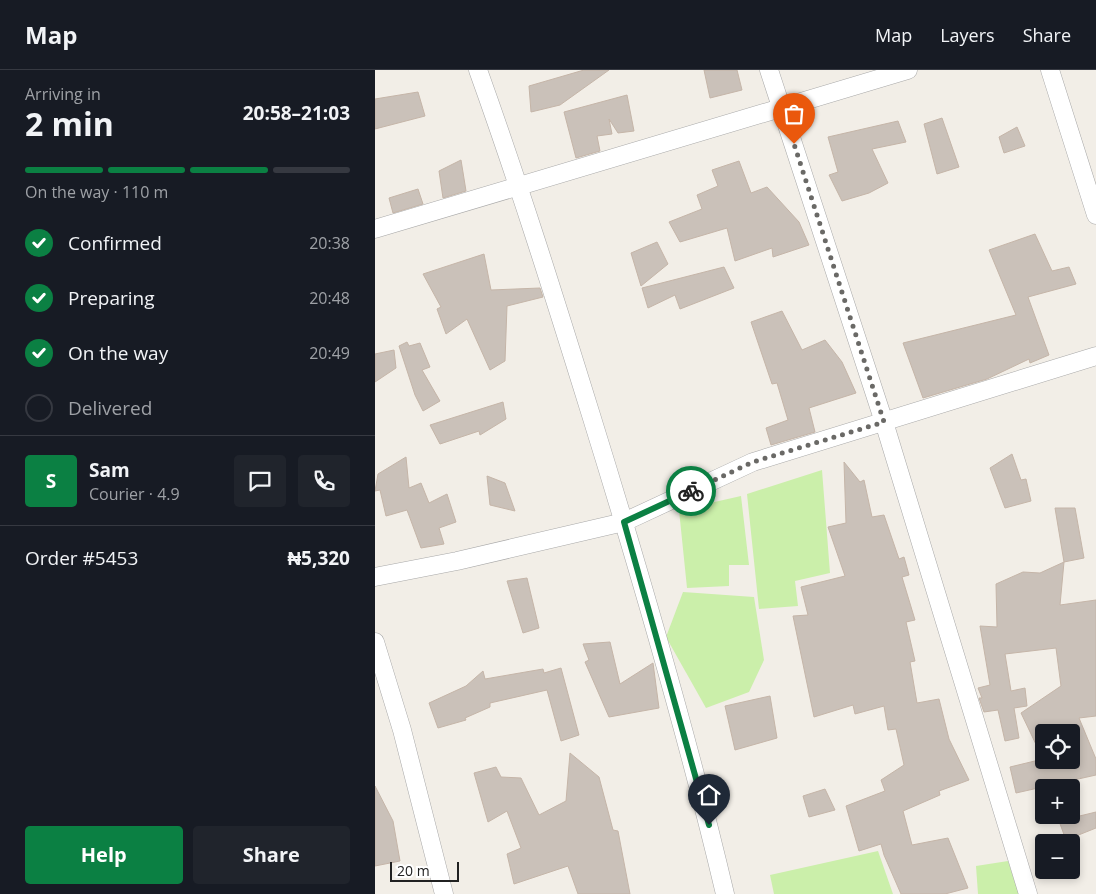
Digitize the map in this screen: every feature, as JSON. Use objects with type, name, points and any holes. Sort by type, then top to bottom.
[{"type":"street","points":[[479,70],[519,185],[624,522],[701,791],[725,894]]},
{"type":"street","points":[[769,70],[884,422],[1028,894]]},
{"type":"street","points":[[375,229],[908,70]]},
{"type":"street","points":[[1049,70],[1096,215]]},
{"type":"street","points":[[375,577],[457,561],[624,522],[753,462],[1096,356]]},
{"type":"street","points":[[375,642],[402,730],[444,894]]},
{"type":"green space","points":[[822,470],[830,573],[795,581],[798,606],[759,609],[747,494]]},
{"type":"green space","points":[[741,496],[749,565],[729,565],[729,586],[687,588],[679,510]]},
{"type":"green space","points":[[683,592],[754,597],[764,660],[749,692],[706,708],[666,637]]},
{"type":"green space","points":[[878,851],[893,894],[774,894],[770,875]]},
{"type":"green space","points":[[1008,861],[1019,894],[978,894],[976,866]]},
{"type":"building","points":[[584,70],[609,70],[560,105],[531,112],[529,86]]},
{"type":"building","points":[[704,70],[737,70],[742,90],[710,98]]},
{"type":"building","points":[[418,92],[425,116],[375,129],[375,99]]},
{"type":"building","points":[[627,95],[634,131],[618,133],[609,119],[612,134],[597,136],[600,151],[576,158],[564,112]]},
{"type":"building","points":[[942,118],[959,167],[937,174],[924,124]]},
{"type":"building","points":[[898,121],[906,142],[872,149],[888,183],[869,193],[842,201],[829,175],[838,172],[828,137]]},
{"type":"building","points":[[1017,127],[1025,146],[1004,153],[999,137]]},
{"type":"building","points":[[461,160],[466,191],[443,198],[439,171]]},
{"type":"building","points":[[739,161],[751,193],[767,187],[799,222],[809,245],[773,257],[772,248],[735,261],[727,228],[680,242],[669,222],[702,209],[697,195],[718,186],[712,170]]},
{"type":"building","points":[[418,189],[423,204],[393,213],[389,198]]},
{"type":"building","points":[[1035,234],[1052,271],[1069,267],[1076,284],[1028,297],[1049,355],[1030,363],[1029,359],[987,379],[923,398],[903,343],[1016,315],[989,250]]},
{"type":"building","points":[[657,242],[668,264],[641,286],[631,253]]},
{"type":"building","points":[[484,254],[491,290],[540,288],[543,297],[507,306],[505,361],[490,370],[467,319],[446,334],[437,309],[441,307],[423,274]]},
{"type":"building","points":[[724,267],[734,288],[680,309],[675,295],[648,308],[642,288]]},
{"type":"building","points":[[782,311],[802,350],[825,340],[842,362],[856,393],[809,408],[815,432],[771,445],[766,428],[788,420],[777,383],[772,384],[751,322]]},
{"type":"building","points":[[407,342],[409,346],[420,343],[430,367],[422,370],[440,401],[423,411],[415,395],[399,346]]},
{"type":"building","points":[[394,350],[396,368],[375,382],[375,354]]},
{"type":"building","points":[[503,402],[506,419],[480,435],[479,431],[440,444],[430,425]]},
{"type":"building","points":[[1012,454],[1021,480],[1026,479],[1031,501],[1005,508],[990,468]]},
{"type":"building","points":[[406,457],[409,488],[421,483],[429,503],[447,494],[456,522],[439,528],[444,544],[421,548],[407,510],[386,516],[380,490],[375,491],[378,474]]},
{"type":"building","points":[[844,462],[860,482],[864,480],[872,517],[884,515],[899,559],[904,557],[909,575],[902,577],[915,620],[906,622],[915,661],[910,662],[917,703],[939,699],[949,739],[969,780],[939,791],[940,795],[903,811],[912,845],[948,838],[968,888],[945,894],[901,894],[881,844],[859,851],[846,806],[885,791],[881,780],[904,765],[896,729],[888,730],[884,706],[855,714],[853,705],[814,717],[793,616],[808,615],[801,587],[845,576],[828,527],[846,523]]},
{"type":"building","points":[[487,476],[505,483],[515,511],[490,505]]},
{"type":"building","points":[[1055,508],[1075,508],[1084,558],[1064,562]]},
{"type":"building","points":[[1064,562],[1060,605],[1096,600],[1096,716],[1079,718],[1096,759],[1096,775],[1078,779],[1035,779],[1035,789],[1016,793],[1010,767],[1035,761],[1035,769],[1080,769],[1080,724],[1035,724],[1035,742],[1021,713],[1061,686],[1056,648],[1005,654],[1011,691],[1025,688],[1027,706],[1014,708],[1019,738],[1005,741],[998,710],[984,712],[979,698],[982,698],[978,688],[990,685],[980,626],[997,627],[996,584],[1023,572],[1040,573]]},
{"type":"building","points":[[527,578],[539,628],[523,633],[507,581]]},
{"type":"building","points":[[610,642],[620,684],[653,663],[659,708],[609,717],[585,662],[589,660],[583,644]]},
{"type":"building","points":[[561,668],[579,735],[561,741],[547,690],[490,703],[490,707],[465,718],[466,720],[438,728],[429,703],[466,686],[483,671],[485,679],[543,669],[544,673]]},
{"type":"building","points":[[770,696],[777,738],[735,750],[725,706]]},
{"type":"building","points":[[570,753],[599,777],[613,830],[618,831],[630,894],[578,894],[568,866],[514,884],[507,854],[521,848],[507,811],[488,822],[474,773],[496,767],[501,777],[521,778],[539,815],[566,801]]},
{"type":"building","points":[[375,786],[393,821],[400,861],[375,866]]},
{"type":"building","points":[[825,789],[835,810],[809,817],[803,796]]},
{"type":"building","points":[[1096,812],[1096,828],[1080,834],[1064,834],[1060,824],[1080,824],[1080,816]]},
{"type":"way so far","points":[[691,491],[753,462],[884,422],[794,144]]},
{"type":"route","points":[[691,491],[624,522],[709,825]]}]
